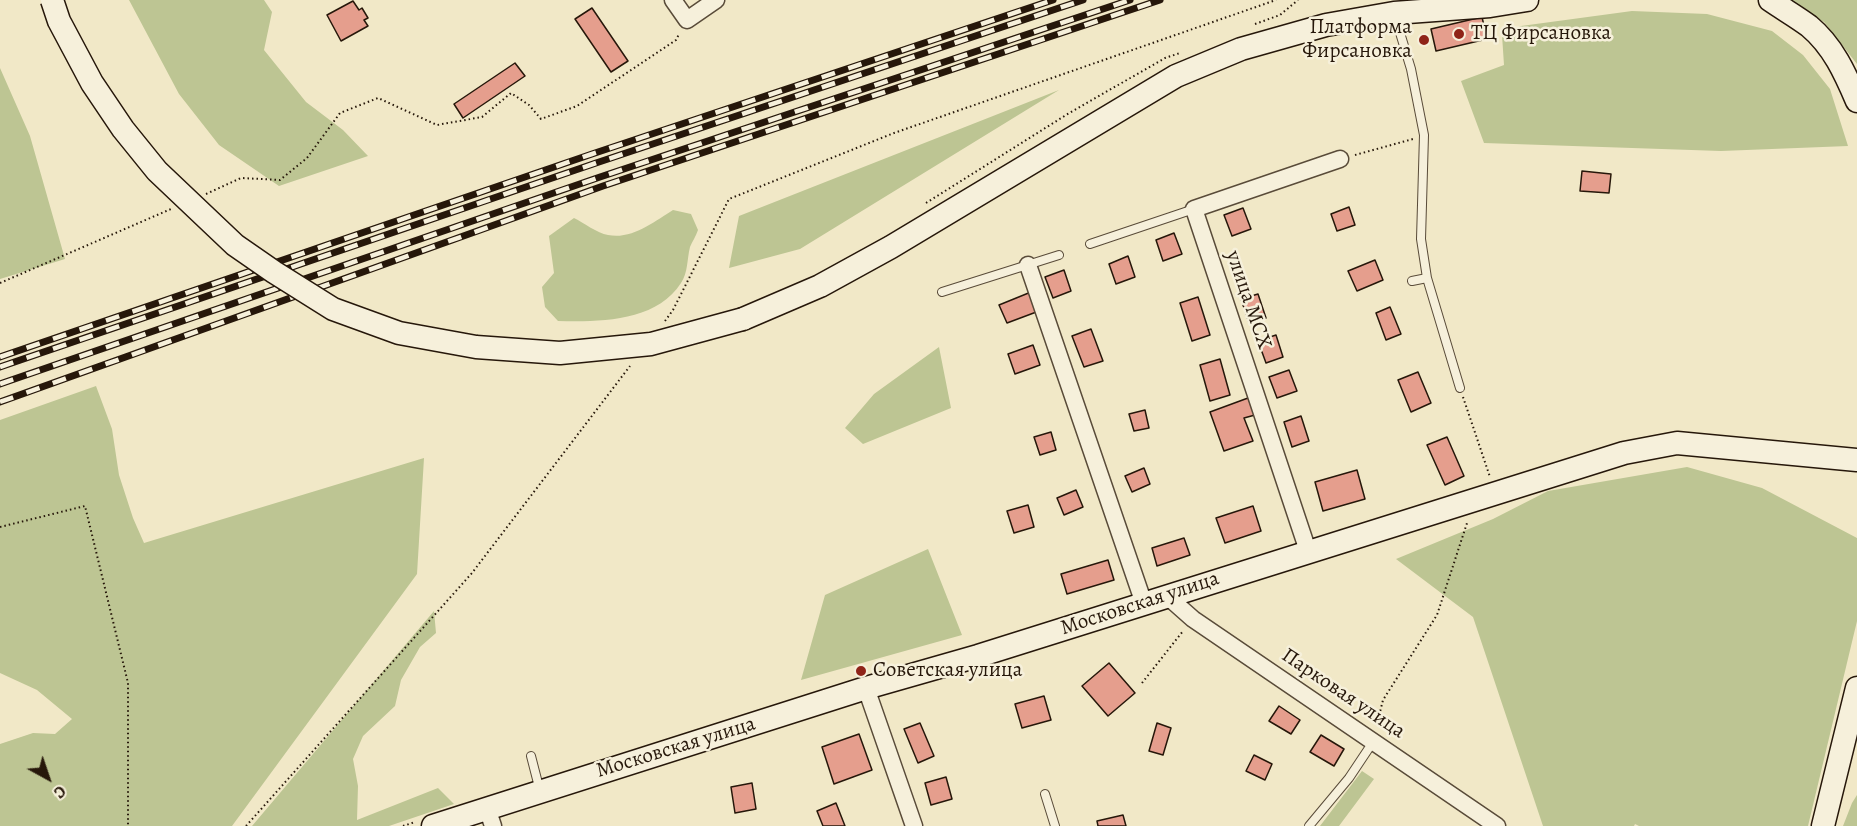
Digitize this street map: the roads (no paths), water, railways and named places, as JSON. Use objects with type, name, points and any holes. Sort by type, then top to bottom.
[{"type":"street","points":[[52,0],[59,21],[92,83],[123,129],[157,171],[235,245],[333,309],[399,333],[476,347],[560,353],[651,344],[743,319],[820,286],[891,247],[1176,76],[1241,49],[1326,25],[1394,13],[1490,6],[1527,0]]},
{"type":"street","points":[[673,0],[687,20],[716,0]]},
{"type":"street","points":[[1770,0],[1796,9],[1828,46],[1843,68],[1857,101]]},
{"type":"street","points":[[1194,209],[1340,159]]},
{"type":"street","name":"улица МСХ","points":[[1194,209],[1308,551]]},
{"type":"street","points":[[1029,265],[1141,596],[1139,604]]},
{"type":"street","name":"Московская улица","points":[[433,826],[490,817],[540,791],[1624,453],[1677,444],[1857,460]]},
{"type":"street","name":"Парковая улица","points":[[1167,596],[1193,619],[1497,826]]},
{"type":"street","points":[[866,688],[914,826]]},
{"type":"street","points":[[1822,826],[1857,688]]},
{"type":"lane","points":[[1394,13],[1410,69],[1424,135],[1421,239],[1427,278],[1460,388]]},
{"type":"lane","points":[[1090,244],[1194,209]]},
{"type":"lane","points":[[942,292],[1059,255]]},
{"type":"lane","points":[[1412,281],[1427,278]]},
{"type":"lane","points":[[1309,826],[1349,778],[1373,741]]},
{"type":"lane","points":[[531,756],[540,791]]},
{"type":"lane","points":[[1045,794],[1054,826]]},
{"type":"railway","points":[[0,357],[592,154],[1053,0]]},
{"type":"railway","points":[[0,367],[596,163],[1083,0]]},
{"type":"railway","points":[[0,384],[600,177],[1130,0]]},
{"type":"railway","points":[[0,402],[603,186],[1160,0]]},
{"type":"place","name":"ТЦ Фирсановка","points":[[1459,34]]},
{"type":"place","name":"Платформа Фирсановка","points":[[1424,40]]},
{"type":"place","name":"Советская улица","points":[[861,671]]}]
